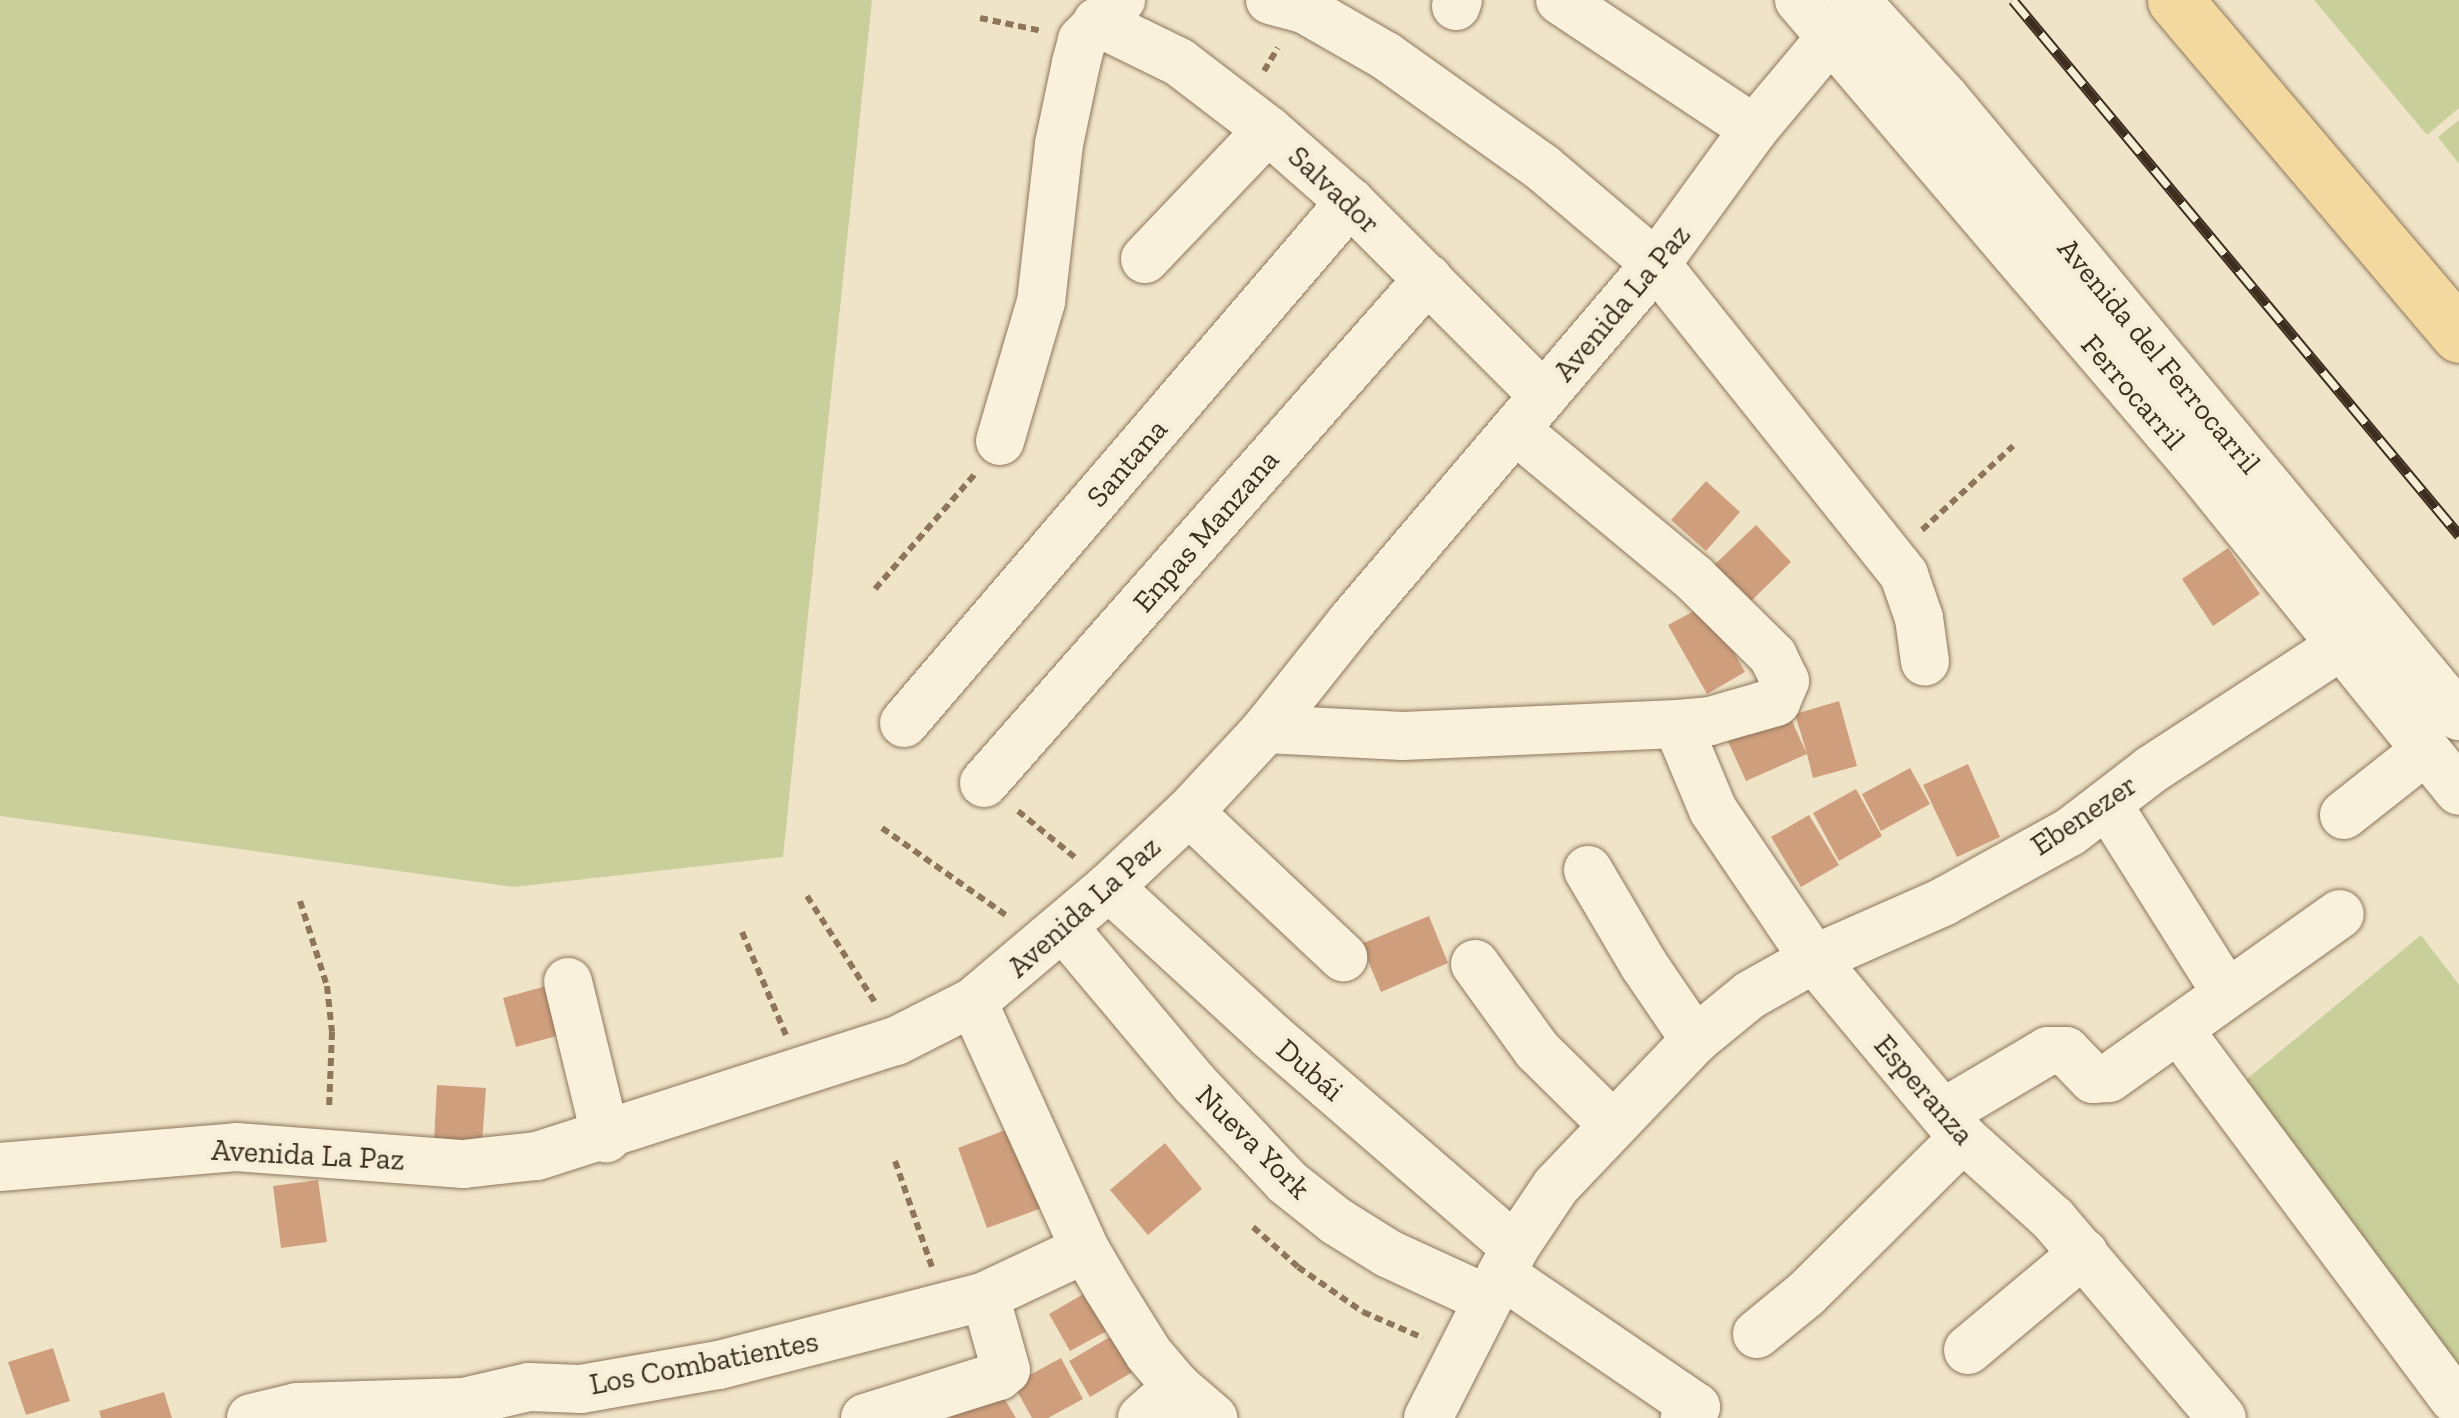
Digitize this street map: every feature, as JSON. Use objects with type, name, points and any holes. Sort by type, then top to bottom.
[{"type":"main road","points":[[2175,0],[2459,335]]},
{"type":"street","points":[[1560,0],[1613,14],[1754,129]]},
{"type":"street","name":"Ferrocarril","points":[[1800,0],[1843,18],[2340,647],[2459,791]]},
{"type":"street","points":[[1287,5],[1386,56],[1514,148],[1656,264],[1904,575],[1919,618],[1924,662]]},
{"type":"street","name":"Avenida La Paz","points":[[2,1167],[154,1150],[236,1146],[424,1162],[500,1162],[606,1138],[704,1101],[803,1072],[896,1040],[972,1002],[1109,887],[1189,812],[1266,729],[1351,622],[1656,264],[1754,129],[1843,18]]},
{"type":"street","name":"Avenida del Ferrocarril","points":[[1843,18],[1957,114],[2459,716]]},
{"type":"street","points":[[1000,441],[1041,302],[1059,144],[1100,21]]},
{"type":"street","name":"Salvador","points":[[1100,21],[1179,62],[1350,202],[1428,279],[1531,413]]},
{"type":"street","points":[[1145,258],[1254,120]]},
{"type":"street","name":"Santana","points":[[904,723],[1350,202]]},
{"type":"street","name":"Enpas Manzana","points":[[984,783],[1428,279]]},
{"type":"street","points":[[1266,729],[1404,736],[1677,724],[1710,721],[1776,702],[1785,681],[1781,670],[1531,413]]},
{"type":"street","name":"Ebenezer","points":[[1428,1418],[1501,1273],[1556,1186],[1695,1040],[1750,995],[1814,960],[1943,902],[2070,832],[2152,769],[2340,647]]},
{"type":"street","name":"Esperanza","points":[[1677,724],[1713,810],[1814,960],[1953,1125],[2084,1253],[2222,1418]]},
{"type":"street","points":[[2344,815],[2425,751]]},
{"type":"street","points":[[2108,805],[2227,994]]},
{"type":"street","points":[[1189,812],[1343,957]]},
{"type":"street","points":[[1588,870],[1695,1040]]},
{"type":"street","name":"Dubái","points":[[1109,887],[1271,1036],[1501,1273]]},
{"type":"street","points":[[1757,1334],[1806,1294],[1953,1125],[2048,1051],[2066,1051],[2089,1076],[2099,1080],[2179,1030],[2340,914]]},
{"type":"street","name":"Nueva York","points":[[1051,939],[1288,1182],[1336,1221],[1389,1254],[1501,1273]]},
{"type":"street","points":[[1475,964],[1537,1050],[1612,1124]]},
{"type":"street","points":[[568,982],[606,1138]]},
{"type":"street","points":[[972,1002],[1084,1249],[1129,1324],[1177,1387],[1214,1418]]},
{"type":"street","points":[[2179,1030],[2454,1399]]},
{"type":"street","name":"Los Combatientes","points":[[252,1418],[297,1407],[464,1402],[529,1387],[581,1389],[790,1349],[966,1301],[1084,1249]]},
{"type":"street","points":[[1968,1350],[2084,1253]]},
{"type":"street","points":[[1501,1273],[1691,1413]]},
{"type":"street","points":[[865,1418],[999,1376],[1006,1370],[966,1301]]},
{"type":"street","points":[[1142,1418],[1177,1387]]},
{"type":"path","points":[[1254,120],[1287,5]]},
{"type":"path","points":[[980,18],[1100,21]]},
{"type":"path","points":[[875,590],[962,491],[1000,441]]},
{"type":"path","points":[[1891,557],[2013,446]]},
{"type":"path","points":[[882,828],[1051,939]]},
{"type":"path","points":[[807,896],[896,1040]]},
{"type":"path","points":[[300,901],[322,964],[330,1010],[327,1152]]},
{"type":"path","points":[[742,932],[803,1072]]},
{"type":"path","points":[[895,1161],[966,1301]]},
{"type":"path","points":[[1253,1227],[1298,1268],[1363,1312],[1460,1356]]},
{"type":"green space","points":[[0,0],[872,0],[783,857],[514,887],[0,816]]},
{"type":"green space","points":[[2314,0],[2459,0],[2459,108],[2427,135]]},
{"type":"green space","points":[[2459,120],[2459,164],[2438,137]]},
{"type":"green space","points":[[2421,935],[2459,985],[2459,1391],[2236,1088]]},
{"type":"building","points":[[1706,481],[1740,512],[1706,551],[1671,520]]},
{"type":"building","points":[[1756,525],[1791,562],[1748,604],[1712,567]]},
{"type":"building","points":[[2228,548],[2260,594],[2213,626],[2182,579]]},
{"type":"building","points":[[1707,604],[1745,672],[1707,694],[1668,625]]},
{"type":"building","points":[[1839,701],[1857,766],[1813,778],[1795,714]]},
{"type":"building","points":[[1787,710],[1807,754],[1746,781],[1726,737]]},
{"type":"building","points":[[1968,764],[2000,837],[1957,857],[1923,785]]},
{"type":"building","points":[[1910,768],[1930,804],[1881,831],[1862,794]]},
{"type":"building","points":[[1856,789],[1882,836],[1839,861],[1813,813]]},
{"type":"building","points":[[1809,815],[1839,865],[1801,887],[1771,837]]},
{"type":"building","points":[[1429,916],[1448,963],[1381,992],[1361,944]]},
{"type":"building","points":[[561,982],[575,1031],[516,1047],[503,998]]},
{"type":"building","points":[[437,1085],[486,1088],[482,1143],[434,1141]]},
{"type":"building","points":[[1021,1124],[1050,1205],[987,1228],[958,1148]]},
{"type":"building","points":[[1165,1143],[1202,1189],[1148,1235],[1110,1190]]},
{"type":"building","points":[[318,1180],[327,1242],[281,1248],[273,1186]]},
{"type":"building","points":[[1092,1289],[1114,1327],[1070,1351],[1049,1314]]},
{"type":"building","points":[[1120,1331],[1141,1367],[1090,1397],[1069,1361]]},
{"type":"building","points":[[53,1348],[70,1401],[26,1415],[8,1362]]},
{"type":"building","points":[[1061,1358],[1083,1399],[1048,1418],[1032,1418],[1013,1384]]},
{"type":"building","points":[[998,1388],[1016,1418],[949,1418]]},
{"type":"building","points":[[164,1392],[172,1418],[101,1418],[99,1411]]},
{"type":"railway","points":[[2013,0],[2459,535]]}]
